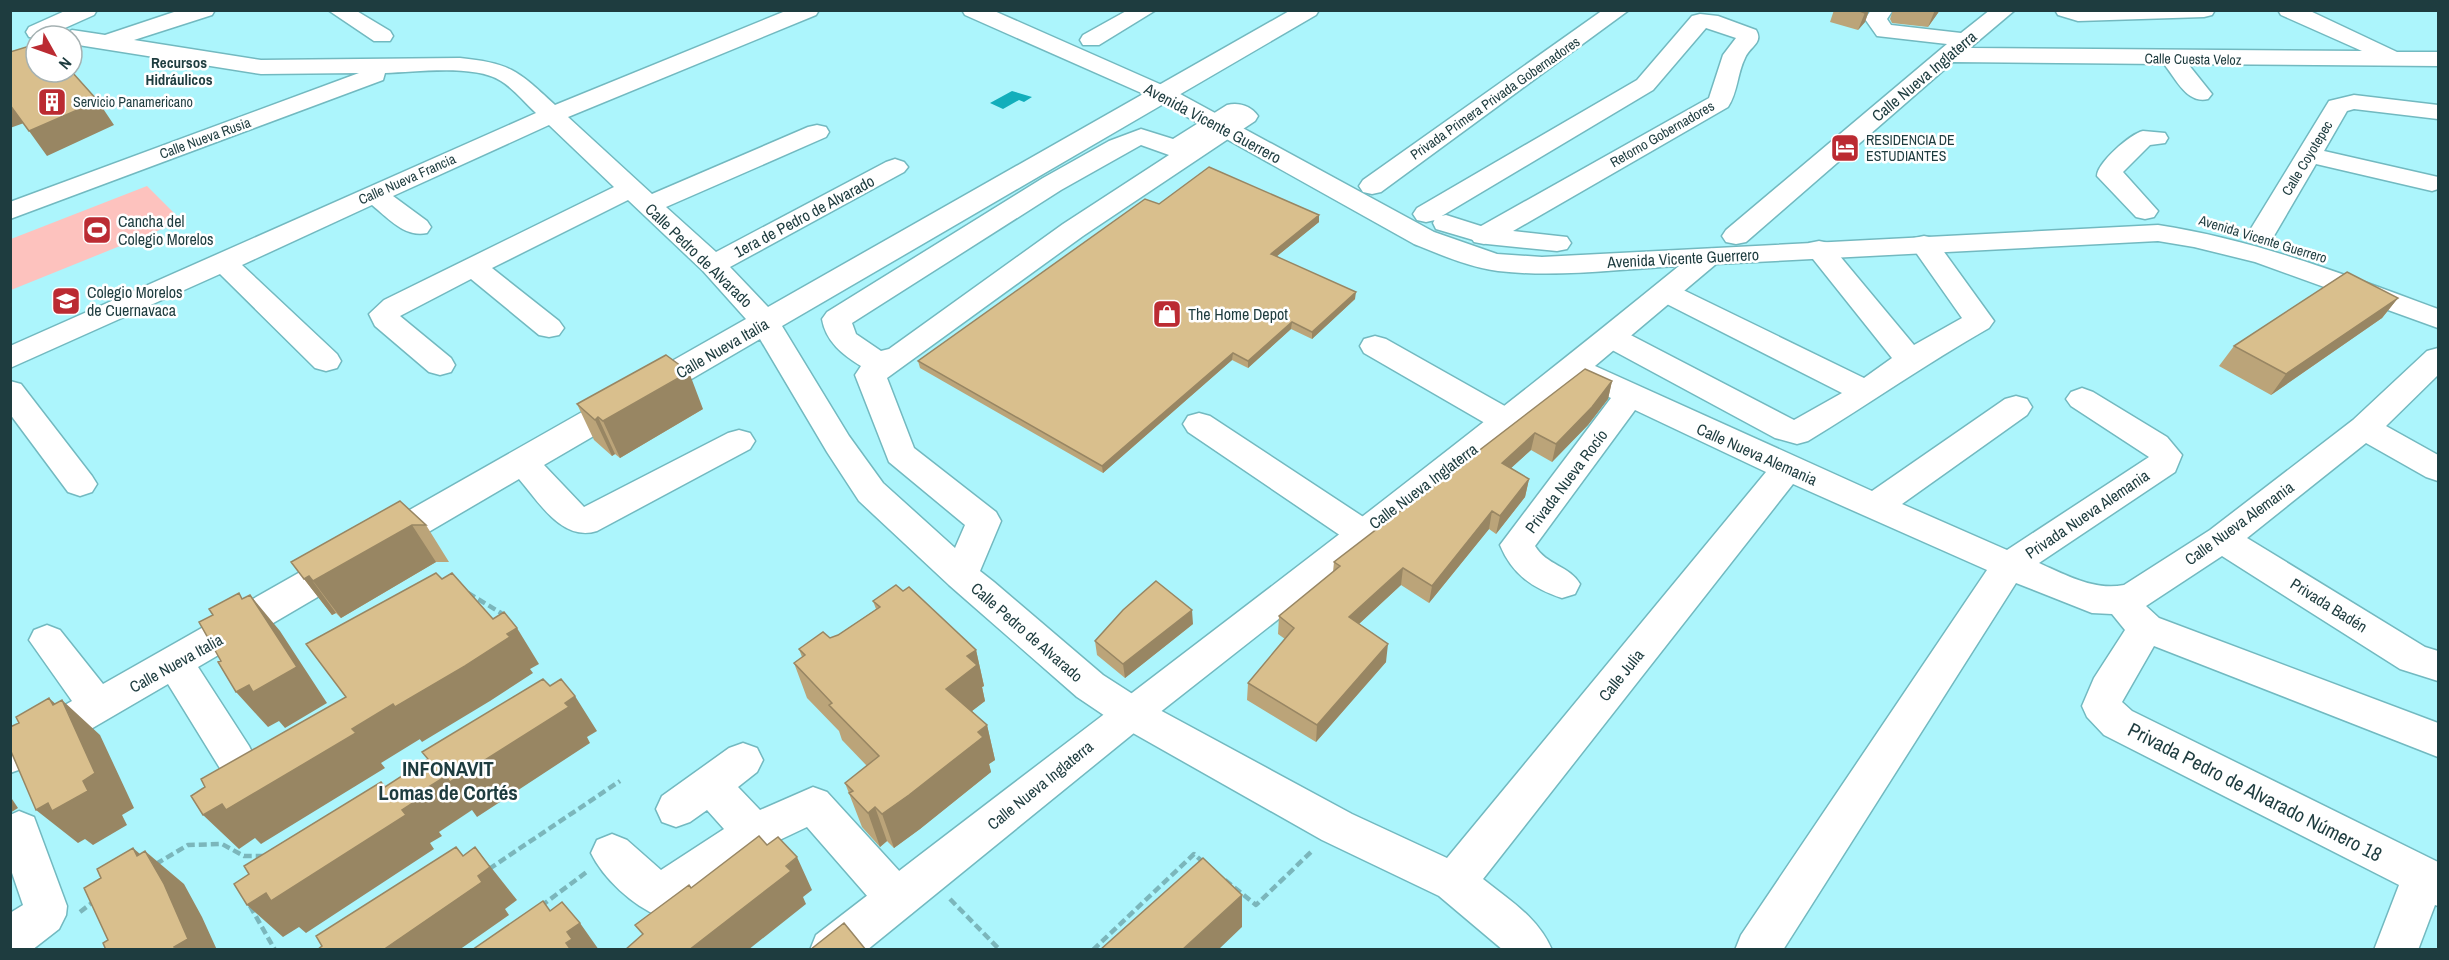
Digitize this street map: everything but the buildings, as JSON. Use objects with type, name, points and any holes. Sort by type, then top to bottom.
[{"type":"street","points":[[55,24],[86,10]]},
{"type":"street","points":[[84,48],[204,10]]},
{"type":"street","points":[[339,10],[382,36]]},
{"type":"street","name":"Calle Nueva Francia","points":[[10,358],[551,115],[808,10]]},
{"type":"street","name":"Avenida Vicente Guerrero","points":[[973,10],[1174,88]]},
{"type":"street","name":"Avenida Vicente Guerrero","points":[[1020,10],[1091,40],[1231,120],[1424,238],[1459,252],[1497,262],[1542,265],[1706,259],[1819,249],[2158,233],[2203,238],[2258,254],[2439,319]]},
{"type":"street","points":[[1091,40],[1145,10]]},
{"type":"street","name":"Calle Nueva Italia","points":[[10,756],[176,664],[1308,10]]},
{"type":"street","name":"Privada Primera Privada Gobernadores","points":[[1372,186],[1618,10]]},
{"type":"street","name":"Calle Cuesta Veloz","points":[[1882,10],[1876,18],[1878,26],[1885,31],[1935,27],[1956,48],[2172,59],[2439,59]]},
{"type":"street","name":"Calle Nueva Inglaterra","points":[[832,950],[1131,713],[1508,422],[1736,236],[1956,48],[2004,10]]},
{"type":"street","points":[[2066,10],[2078,14],[2204,10]]},
{"type":"street","points":[[2289,10],[2439,79]]},
{"type":"street","name":"Retorno Gobernadores","points":[[1426,214],[1645,85],[1700,21],[1710,21],[1748,35],[1748,39],[1734,55],[1719,102],[1484,236]]},
{"type":"street","name":"Calle Pedro de Alvarado","points":[[84,38],[261,67],[491,68],[510,76],[713,265],[766,322],[838,444],[871,492],[1090,686],[1131,713],[1337,827],[1454,882],[1516,944]]},
{"type":"street","points":[[2172,59],[2200,94]]},
{"type":"street","name":"Calle Nueva Rusia","points":[[10,211],[400,66]]},
{"type":"street","name":"Calle Coyotepec","points":[[2261,235],[2338,106],[2345,102],[2439,112]]},
{"type":"street","points":[[867,364],[899,356],[1231,120]]},
{"type":"street","points":[[961,574],[984,521],[900,454],[867,364],[846,343],[837,329],[837,319],[879,296],[1004,213],[1126,142],[1141,136],[1175,149],[1231,120]]},
{"type":"street","name":"Avenida Vicente Guerrero","points":[[1231,120],[1456,228],[1484,236],[1526,242],[1570,243],[1736,236],[2145,211],[2198,218],[2261,235],[2439,298]]},
{"type":"street","points":[[640,197],[817,132]]},
{"type":"street","points":[[2145,211],[2110,176],[2110,170],[2143,138],[2156,138]]},
{"type":"street","points":[[2308,155],[2432,183]]},
{"type":"street","name":"1era de Pedro de Alvarado","points":[[713,265],[895,167]]},
{"type":"street","points":[[375,194],[417,227]]},
{"type":"street","name":"Calle Pedro de Alvarado","points":[[440,364],[386,319],[384,314],[394,306],[473,267],[640,197]]},
{"type":"street","points":[[1611,337],[1786,430],[1797,433],[1866,392],[1910,360],[1979,321],[1924,244]]},
{"type":"street","points":[[1819,249],[1910,360]]},
{"type":"street","points":[[224,261],[236,276],[326,361]]},
{"type":"street","points":[[473,267],[549,328]]},
{"type":"street","points":[[1665,292],[1866,392]]},
{"type":"street","points":[[1375,346],[1508,422]]},
{"type":"street","name":"Calle Nueva Alemania","points":[[1573,368],[1787,468],[2009,566],[2092,599],[2118,600],[2133,597],[2222,539],[2364,428],[2439,358]]},
{"type":"street","points":[[10,391],[80,483]]},
{"type":"street","name":"Privada Nueva Rocío","points":[[1562,584],[1531,567],[1523,560],[1517,546],[1630,395]]},
{"type":"street","name":"Privada Nueva Alemania","points":[[2009,566],[2163,464],[2166,455],[2156,445],[2082,399]]},
{"type":"street","points":[[1875,506],[2016,407]]},
{"type":"street","points":[[1199,424],[1362,533]]},
{"type":"street","points":[[2364,428],[2439,469]]},
{"type":"street","points":[[523,463],[573,517],[585,522],[739,441]]},
{"type":"street","name":"Calle Julia","points":[[1454,882],[1787,468]]},
{"type":"street","name":"Privada Badén","points":[[2222,539],[2413,658],[2439,666]]},
{"type":"street","points":[[1756,950],[2009,566]]},
{"type":"street","points":[[2118,600],[2146,628],[2439,740]]},
{"type":"street","name":"Privada Pedro de Alvarado Número 18","points":[[2146,628],[2107,689],[2101,705],[2118,723],[2431,881],[2396,950]]},
{"type":"street","points":[[47,639],[98,706]]},
{"type":"street","points":[[176,664],[235,758]]},
{"type":"street","points":[[676,809],[743,760]]},
{"type":"street","points":[[710,784],[754,832]]},
{"type":"street","points":[[612,853],[659,896],[754,832],[813,805],[912,888]]},
{"type":"street","points":[[10,939],[44,915],[45,906],[19,830]]},
{"type":"path","points":[[465,592],[501,613],[504,622]]},
{"type":"path","points":[[485,872],[620,781]]},
{"type":"path","points":[[1221,876],[1256,905],[1337,827]]},
{"type":"path","points":[[151,866],[188,845],[222,844],[244,856],[275,855]]},
{"type":"path","points":[[538,908],[612,853]]},
{"type":"path","points":[[1093,950],[1194,854],[1212,869]]},
{"type":"path","points":[[258,862],[264,855]]},
{"type":"path","points":[[912,888],[1000,950]]},
{"type":"path","points":[[71,919],[96,899]]},
{"type":"path","points":[[246,899],[275,950]]},
{"type":"shaded area","name":"Cancha del Colegio Morelos","points":[[147,186],[182,221],[11,290],[11,239]]},
{"type":"water","points":[[1012,91],[1032,97],[1024,102],[1019,100],[1003,109],[990,103]]},
{"type":"place","name":"Servicio Panamericano","points":[[52,102]]},
{"type":"place","name":"RESIDENCIA DE ESTUDIANTES","points":[[1845,148]]},
{"type":"place","name":"Cancha del Colegio Morelos","points":[[97,230]]},
{"type":"place","name":"Colegio Morelos de Cuernavaca","points":[[66,301]]},
{"type":"place","name":"The Home Depot","points":[[1167,314]]},
{"type":"district","name":"Recursos Hidráulicos","points":[[179,72]]},
{"type":"district","name":"INFONAVIT Lomas de Cortés","points":[[448,781]]}]
